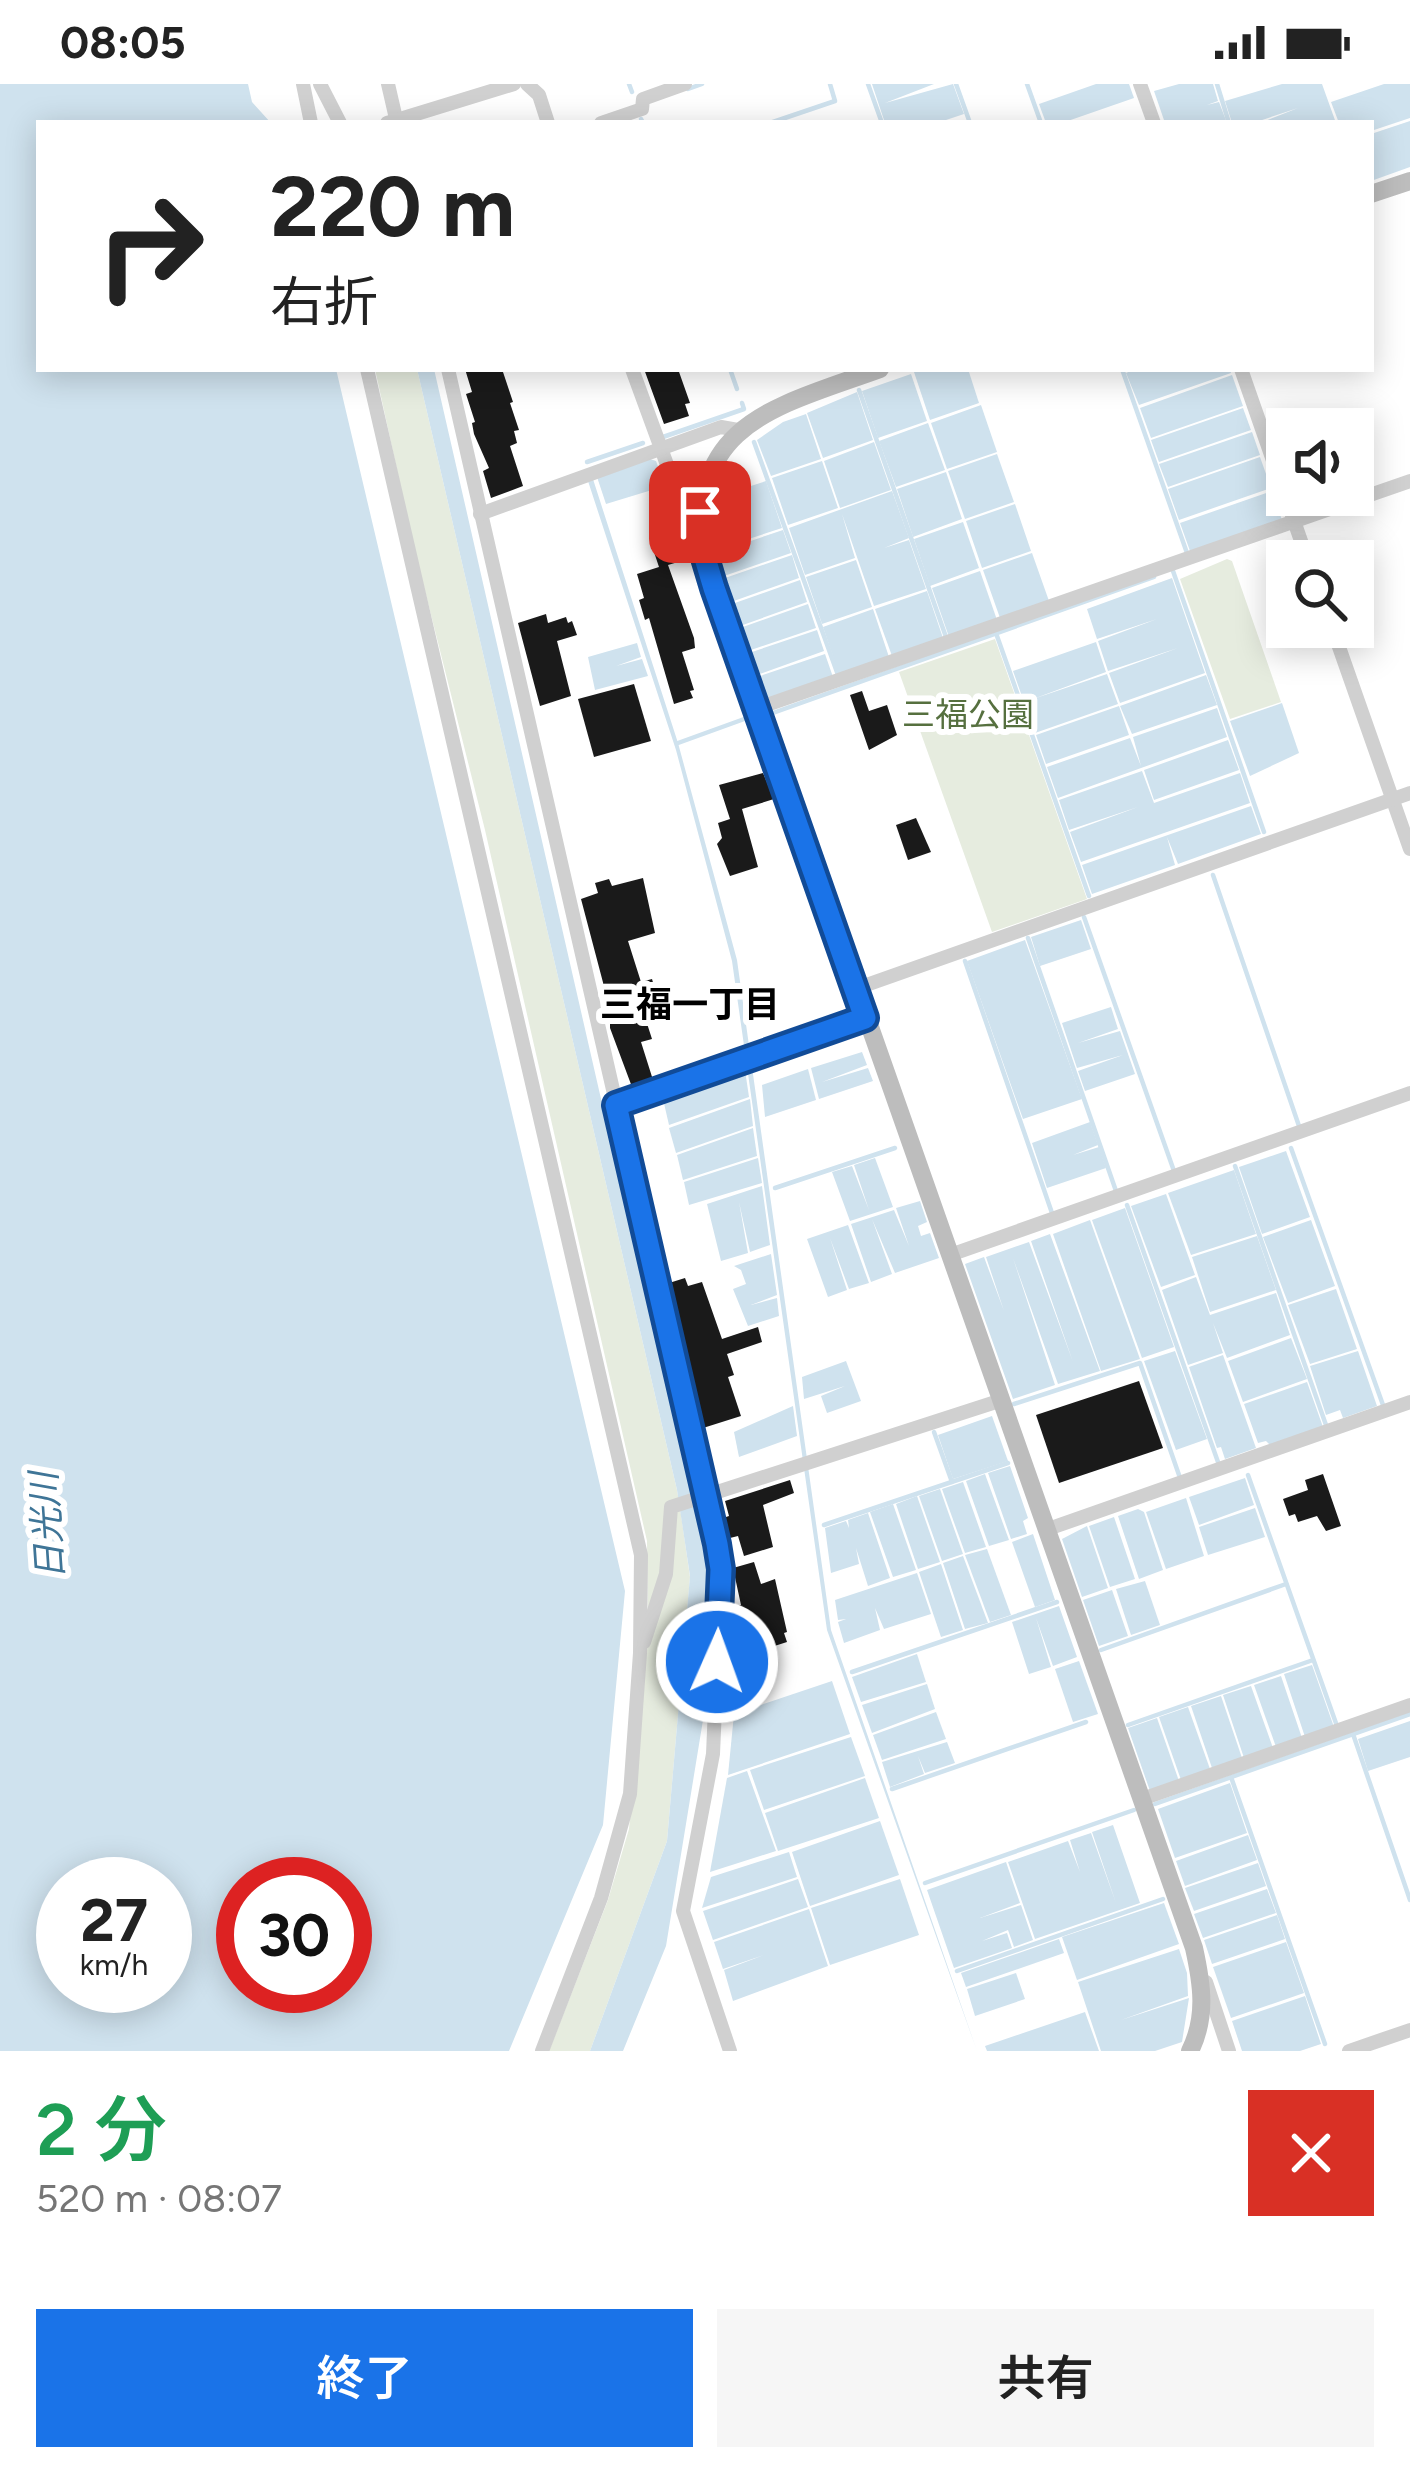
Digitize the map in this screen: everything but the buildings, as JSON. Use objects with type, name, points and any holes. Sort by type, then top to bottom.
[{"type":"street","points":[[303,84],[310,120]]},
{"type":"street","points":[[320,84],[338,120]]},
{"type":"street","points":[[388,84],[393,120]]},
{"type":"street","points":[[399,120],[514,84]]},
{"type":"street","points":[[526,84],[539,95],[547,120]]},
{"type":"street","points":[[610,120],[642,109],[643,98],[685,84]]},
{"type":"street","points":[[1140,84],[1153,120]]},
{"type":"street","points":[[1374,193],[1410,181]]},
{"type":"street","points":[[368,372],[641,1556],[630,1794],[601,1898],[542,2051]]},
{"type":"street","points":[[449,372],[721,1569],[713,1754],[683,1911],[730,2051]]},
{"type":"street","points":[[633,372],[681,503],[700,512]]},
{"type":"street","points":[[872,372],[792,401],[738,430],[721,452],[700,512],[705,558],[1229,2051]]},
{"type":"street","points":[[1242,372],[1300,540]]},
{"type":"street","points":[[480,514],[721,427],[738,430]]},
{"type":"street","points":[[755,709],[1410,481]]},
{"type":"street","points":[[1338,648],[1410,849]]},
{"type":"street","points":[[855,989],[1410,793]]},
{"type":"street","points":[[616,1105],[865,1018]]},
{"type":"street","points":[[950,1255],[1410,1093]]},
{"type":"street","points":[[640,1653],[666,1574],[671,1507],[1002,1400]]},
{"type":"street","points":[[1048,1529],[1410,1402]]},
{"type":"street","points":[[1142,1799],[1410,1705]]},
{"type":"street","points":[[1190,2051],[1202,2016],[1194,1948]]},
{"type":"street","points":[[1349,2051],[1410,2030]]},
{"type":"green space","points":[[376,372],[418,372],[677,1490],[679,1502],[648,1625],[647,1541],[485,830]]},
{"type":"green space","points":[[1232,561],[1281,702],[1230,719],[1180,579]]},
{"type":"green space","name":"三福公園","points":[[995,639],[1087,899],[992,932],[899,672]]},
{"type":"green space","points":[[680,1508],[690,1577],[667,1841],[590,2051],[549,2051],[608,1900],[629,1829],[646,1648],[673,1512]]},
{"type":"water","name":"日光川","points":[[0,84],[248,84],[252,102],[268,120],[36,120],[36,372],[337,372],[625,1591],[603,1825],[509,2051],[0,2051]]},
{"type":"water","points":[[872,84],[934,84],[885,103],[953,84],[964,114],[946,120],[884,120]]},
{"type":"water","points":[[1096,84],[1129,84],[1134,98],[1071,120],[1045,120],[1039,104]]},
{"type":"water","points":[[1179,84],[1213,84],[1218,101],[1207,105],[1219,102],[1226,120],[1164,120],[1154,91]]},
{"type":"water","points":[[1282,84],[1322,84],[1335,120],[1268,120],[1298,108],[1262,120],[1231,120],[1225,101]]},
{"type":"water","points":[[1384,84],[1410,84],[1410,118],[1374,130],[1374,120],[1338,120],[1331,102]]},
{"type":"water","points":[[1410,121],[1410,167],[1374,180],[1374,133]]},
{"type":"water","points":[[418,372],[435,372],[708,1558],[704,1714],[666,1946],[623,2051],[590,2051],[667,1841],[690,1576],[677,1490]]},
{"type":"water","points":[[914,372],[969,372],[979,403],[930,420]]},
{"type":"water","points":[[1231,372],[1231,373],[1139,405],[1126,373]]},
{"type":"water","points":[[911,374],[927,421],[878,438],[862,391]]},
{"type":"water","points":[[1232,375],[1243,406],[1151,438],[1140,408]]},
{"type":"water","points":[[857,392],[873,440],[823,458],[807,413]]},
{"type":"water","points":[[981,405],[997,452],[947,469],[931,423]]},
{"type":"water","points":[[1243,408],[1251,430],[1159,462],[1151,440]]},
{"type":"water","points":[[806,414],[821,459],[771,476],[757,440],[783,422]]},
{"type":"water","points":[[928,423],[945,470],[896,487],[879,441]]},
{"type":"water","points":[[1252,432],[1260,455],[1168,487],[1159,464]]},
{"type":"water","points":[[874,442],[891,490],[840,508],[824,461]]},
{"type":"water","points":[[997,454],[1014,502],[965,519],[948,471]]},
{"type":"water","points":[[1260,457],[1266,474],[1266,490],[1179,520],[1168,489]]},
{"type":"water","points":[[656,461],[665,486],[606,504],[597,477]]},
{"type":"water","points":[[822,461],[838,508],[788,525],[772,478]]},
{"type":"water","points":[[946,472],[962,519],[913,537],[897,489]]},
{"type":"water","points":[[592,476],[678,743],[737,960],[831,1630],[977,2051],[827,1630],[732,961],[676,750],[587,478]]},
{"type":"water","points":[[766,481],[782,528],[718,549],[717,497]]},
{"type":"water","points":[[892,491],[909,538],[884,548],[909,540],[926,589],[874,606],[842,514],[855,558],[805,575],[789,528]]},
{"type":"water","points":[[1266,493],[1266,516],[1282,520],[1190,551],[1180,523]]},
{"type":"water","points":[[1015,504],[1031,551],[982,568],[966,521]]},
{"type":"water","points":[[963,522],[979,568],[930,586],[914,539]]},
{"type":"water","points":[[783,530],[791,553],[724,576],[718,552]]},
{"type":"water","points":[[1032,553],[1049,601],[1000,618],[983,570]]},
{"type":"water","points":[[792,555],[799,578],[731,602],[725,578]]},
{"type":"water","points":[[856,560],[872,607],[822,624],[806,577]]},
{"type":"water","points":[[980,571],[997,620],[949,637],[932,588]]},
{"type":"water","points":[[1172,578],[1205,673],[1120,703],[1109,673],[1178,648],[1108,671],[1098,641],[1157,619],[1097,639],[1087,609]]},
{"type":"water","points":[[800,580],[807,602],[740,626],[732,604]]},
{"type":"water","points":[[927,591],[943,638],[892,656],[875,609]]},
{"type":"water","points":[[808,604],[816,628],[748,651],[740,628]]},
{"type":"water","points":[[873,609],[889,657],[839,674],[823,627]]},
{"type":"water","points":[[817,630],[824,651],[757,675],[749,653]]},
{"type":"water","points":[[1096,642],[1106,672],[1033,699],[1107,674],[1118,704],[1035,733],[1013,671]]},
{"type":"water","points":[[637,643],[641,657],[616,666],[642,659],[648,676],[595,690],[588,657]]},
{"type":"water","points":[[825,654],[833,677],[765,700],[757,677]]},
{"type":"water","points":[[1206,675],[1217,705],[1132,734],[1120,706]]},
{"type":"water","points":[[1282,703],[1299,753],[1250,776],[1230,721]]},
{"type":"water","points":[[1119,706],[1129,735],[1046,764],[1036,735]]},
{"type":"water","points":[[1217,708],[1227,737],[1058,798],[1047,767],[1130,738],[1141,766],[1133,737]]},
{"type":"water","points":[[1228,740],[1239,770],[1154,800],[1144,770]]},
{"type":"water","points":[[1142,771],[1154,803],[1240,773],[1250,803],[1081,862],[1070,832],[1138,807],[1069,830],[1059,800]]},
{"type":"water","points":[[1251,806],[1261,834],[1178,864],[1167,837],[1175,865],[1092,894],[1082,865]]},
{"type":"water","points":[[1081,920],[1091,949],[1040,966],[1031,937]]},
{"type":"water","points":[[1025,940],[1082,1099],[1023,1119],[967,961]]},
{"type":"water","points":[[1111,1007],[1118,1029],[1078,1043],[1120,1031],[1135,1074],[1085,1091],[1078,1071],[1123,1055],[1077,1068],[1062,1023]]},
{"type":"water","points":[[862,1052],[867,1065],[822,1082],[868,1068],[873,1081],[819,1099],[811,1068]]},
{"type":"water","points":[[808,1069],[816,1100],[765,1117],[762,1085]]},
{"type":"water","points":[[745,1070],[749,1097],[669,1125],[663,1099]]},
{"type":"water","points":[[750,1099],[753,1126],[676,1153],[669,1128]]},
{"type":"water","points":[[1090,1122],[1098,1145],[1073,1155],[1099,1147],[1106,1168],[1047,1188],[1032,1143]]},
{"type":"water","points":[[753,1128],[757,1156],[683,1180],[677,1155]]},
{"type":"water","points":[[1286,1151],[1310,1217],[1262,1234],[1239,1167]]},
{"type":"water","points":[[758,1158],[762,1183],[689,1205],[684,1182]]},
{"type":"water","points":[[875,1158],[893,1207],[850,1221],[832,1172],[852,1166],[869,1210],[854,1165]]},
{"type":"water","points":[[1234,1170],[1256,1234],[1191,1255],[1168,1193]]},
{"type":"water","points":[[762,1186],[770,1245],[750,1252],[739,1202],[748,1253],[721,1261],[707,1204]]},
{"type":"water","points":[[1166,1194],[1195,1275],[1161,1287],[1131,1206]]},
{"type":"water","points":[[920,1201],[927,1222],[918,1226],[921,1236],[930,1233],[939,1258],[895,1273],[872,1219],[892,1274],[871,1282],[851,1224],[894,1210],[909,1246],[896,1208]]},
{"type":"water","points":[[1125,1208],[1174,1347],[1142,1358],[1092,1220]]},
{"type":"water","points":[[1090,1220],[1140,1359],[1101,1371],[1053,1234]]},
{"type":"water","points":[[1311,1220],[1335,1286],[1288,1303],[1263,1237]]},
{"type":"water","points":[[848,1225],[869,1283],[849,1289],[830,1238],[847,1290],[828,1297],[807,1239]]},
{"type":"water","points":[[1050,1234],[1100,1371],[1058,1384],[1013,1258],[1055,1385],[1013,1399],[965,1264],[984,1257],[1004,1311],[986,1257],[1029,1242],[1073,1362],[1031,1241]]},
{"type":"water","points":[[1257,1236],[1276,1290],[1210,1312],[1192,1257]]},
{"type":"water","points":[[771,1254],[777,1295],[751,1305],[777,1298],[779,1316],[748,1326],[733,1289],[746,1284],[741,1270],[734,1266]]},
{"type":"water","points":[[1196,1277],[1210,1315],[1276,1293],[1290,1335],[1227,1358],[1213,1323],[1223,1353],[1188,1365],[1162,1290]]},
{"type":"water","points":[[1336,1289],[1357,1349],[1310,1364],[1288,1305]]},
{"type":"water","points":[[1291,1338],[1307,1379],[1243,1402],[1228,1361]]},
{"type":"water","points":[[1175,1351],[1207,1439],[1176,1450],[1144,1361]]},
{"type":"water","points":[[1358,1351],[1377,1406],[1343,1418],[1340,1410],[1326,1415],[1310,1366]]},
{"type":"water","points":[[1223,1355],[1256,1448],[1225,1459],[1189,1367]]},
{"type":"water","points":[[846,1361],[861,1401],[827,1413],[821,1396],[845,1386],[804,1399],[802,1377]]},
{"type":"water","points":[[1307,1382],[1323,1427],[1270,1445],[1258,1443],[1244,1404]]},
{"type":"water","points":[[793,1406],[797,1436],[739,1457],[734,1432]]},
{"type":"water","points":[[992,1416],[1008,1461],[953,1479],[938,1435]]},
{"type":"water","points":[[1010,1466],[1028,1518],[1023,1521],[1027,1534],[1011,1539],[988,1473]]},
{"type":"water","points":[[985,1474],[1009,1540],[989,1546],[966,1481]]},
{"type":"water","points":[[1245,1478],[1254,1505],[1199,1525],[1189,1497]]},
{"type":"water","points":[[963,1482],[986,1547],[965,1553],[942,1489]]},
{"type":"water","points":[[940,1489],[963,1554],[942,1561],[919,1496]]},
{"type":"water","points":[[917,1496],[940,1562],[918,1569],[896,1504]]},
{"type":"water","points":[[1186,1498],[1204,1556],[1166,1569],[1146,1512]]},
{"type":"water","points":[[893,1504],[916,1570],[893,1577],[870,1512]]},
{"type":"water","points":[[1255,1508],[1265,1537],[1208,1555],[1199,1527]]},
{"type":"water","points":[[1138,1509],[1144,1512],[1163,1570],[1139,1579],[1118,1516]]},
{"type":"water","points":[[868,1513],[890,1578],[868,1586],[856,1548],[859,1564],[831,1573],[825,1528],[846,1521],[849,1528],[848,1520]]},
{"type":"water","points":[[1114,1517],[1135,1579],[1110,1587],[1089,1526]]},
{"type":"water","points":[[1087,1526],[1108,1588],[1082,1597],[1062,1539]]},
{"type":"water","points":[[1033,1534],[1055,1600],[1035,1607],[1012,1542]]},
{"type":"water","points":[[987,1549],[1011,1615],[990,1622],[965,1555]]},
{"type":"water","points":[[963,1556],[988,1623],[965,1629],[943,1563]]},
{"type":"water","points":[[941,1564],[963,1630],[941,1637],[919,1572]]},
{"type":"water","points":[[917,1573],[931,1614],[884,1629],[875,1608],[880,1630],[844,1643],[838,1622],[846,1619],[838,1620],[835,1600]]},
{"type":"water","points":[[1145,1581],[1160,1625],[1131,1635],[1116,1589]]},
{"type":"water","points":[[1112,1590],[1128,1636],[1099,1646],[1083,1600]]},
{"type":"water","points":[[1059,1606],[1077,1657],[1053,1666],[1036,1618],[1051,1667],[1029,1674],[1012,1622]]},
{"type":"water","points":[[917,1654],[926,1682],[861,1702],[852,1677]]},
{"type":"water","points":[[1079,1661],[1098,1714],[1073,1722],[1055,1669]]},
{"type":"water","points":[[1312,1665],[1334,1727],[1305,1737],[1284,1674]]},
{"type":"water","points":[[1281,1676],[1302,1738],[1276,1747],[1254,1685]]},
{"type":"water","points":[[832,1681],[850,1734],[728,1775],[734,1714]]},
{"type":"water","points":[[927,1684],[935,1709],[872,1733],[862,1705]]},
{"type":"water","points":[[1251,1686],[1273,1748],[1244,1758],[1223,1695]]},
{"type":"water","points":[[1221,1696],[1242,1758],[1212,1768],[1191,1706]]},
{"type":"water","points":[[1188,1707],[1210,1769],[1181,1780],[1159,1717]]},
{"type":"water","points":[[936,1712],[946,1739],[882,1760],[873,1735]]},
{"type":"water","points":[[1157,1718],[1179,1781],[1150,1791],[1128,1728]]},
{"type":"water","points":[[1410,1721],[1410,1757],[1368,1771],[1358,1739]]},
{"type":"water","points":[[851,1737],[865,1776],[764,1810],[750,1770]]},
{"type":"water","points":[[947,1742],[955,1763],[925,1773],[918,1756],[924,1774],[890,1787],[882,1762]]},
{"type":"water","points":[[747,1771],[776,1851],[710,1872],[727,1778]]},
{"type":"water","points":[[865,1778],[879,1818],[778,1851],[765,1813]]},
{"type":"water","points":[[1230,1783],[1247,1833],[1175,1858],[1158,1809]]},
{"type":"water","points":[[880,1821],[899,1875],[810,1906],[792,1852]]},
{"type":"water","points":[[1113,1825],[1140,1903],[1035,1939],[1008,1862],[1068,1841],[1080,1872],[1070,1840],[1091,1833],[1116,1903],[1092,1832]]},
{"type":"water","points":[[1248,1835],[1257,1860],[1185,1886],[1176,1861]]},
{"type":"water","points":[[789,1852],[797,1877],[702,1908],[711,1877]]},
{"type":"water","points":[[1006,1862],[1020,1903],[980,1918],[1021,1905],[1033,1940],[1014,1947],[1008,1930],[982,1941],[1007,1933],[1012,1948],[954,1968],[927,1890]]},
{"type":"water","points":[[1258,1863],[1266,1886],[1194,1911],[1185,1888]]},
{"type":"water","points":[[798,1879],[808,1907],[713,1940],[703,1911]]},
{"type":"water","points":[[900,1879],[919,1935],[830,1965],[811,1908]]},
{"type":"water","points":[[1267,1889],[1276,1913],[1203,1938],[1194,1914]]},
{"type":"water","points":[[1164,1903],[1179,1944],[1077,1980],[1062,1937]]},
{"type":"water","points":[[809,1909],[828,1966],[733,2001],[724,1970],[764,1955],[723,1969],[714,1942]]},
{"type":"water","points":[[1277,1915],[1285,1939],[1212,1964],[1204,1940]]},
{"type":"water","points":[[1059,1939],[1064,1953],[966,1987],[961,1973]]},
{"type":"water","points":[[1286,1942],[1304,1993],[1231,2018],[1213,1967]]},
{"type":"water","points":[[1179,1949],[1188,1996],[1121,2020],[1189,1998],[1182,2042],[1155,2051],[1101,2051],[1078,1982]]},
{"type":"water","points":[[1016,1973],[1025,1999],[975,2016],[967,1989]]},
{"type":"water","points":[[1305,1996],[1321,2044],[1300,2051],[1242,2051],[1232,2021]]},
{"type":"water","points":[[1085,2012],[1099,2051],[987,2051],[985,2046]]},
{"type":"waterway","points":[[629,84],[632,92]]},
{"type":"waterway","points":[[688,89],[702,84]]},
{"type":"waterway","points":[[779,120],[835,101],[830,84]]},
{"type":"waterway","points":[[868,84],[881,120]]},
{"type":"waterway","points":[[956,84],[969,120]]},
{"type":"waterway","points":[[1027,84],[1040,120]]},
{"type":"waterway","points":[[1217,84],[1228,120]]},
{"type":"waterway","points":[[731,372],[737,389]]},
{"type":"waterway","points":[[1123,372],[1187,553]]},
{"type":"waterway","points":[[859,390],[946,637]]},
{"type":"waterway","points":[[663,437],[744,409],[742,403]]},
{"type":"waterway","points":[[754,442],[838,675]]},
{"type":"waterway","points":[[587,462],[643,443]]},
{"type":"waterway","points":[[1173,571],[1264,832]]},
{"type":"waterway","points":[[770,714],[1154,577]]},
{"type":"waterway","points":[[997,636],[1089,896]]},
{"type":"waterway","points":[[678,743],[747,718]]},
{"type":"waterway","points":[[1213,875],[1299,1126]]},
{"type":"waterway","points":[[1084,917],[1174,1171]]},
{"type":"waterway","points":[[1028,938],[1116,1191]]},
{"type":"waterway","points":[[965,961],[1052,1213]]},
{"type":"waterway","points":[[775,1188],[895,1148]]},
{"type":"waterway","points":[[1291,1148],[1383,1405]]},
{"type":"waterway","points":[[1235,1166],[1326,1425]]},
{"type":"waterway","points":[[1127,1205],[1218,1462]]},
{"type":"waterway","points":[[1014,1404],[1140,1363],[1179,1475]]},
{"type":"waterway","points":[[934,1432],[952,1482]]},
{"type":"waterway","points":[[824,1525],[1008,1463]]},
{"type":"waterway","points":[[1248,1475],[1337,1726]]},
{"type":"waterway","points":[[1101,1650],[1286,1584]]},
{"type":"waterway","points":[[852,1672],[1057,1602]]},
{"type":"waterway","points":[[1128,1725],[1313,1660]]},
{"type":"waterway","points":[[1155,1804],[1410,1714]]},
{"type":"waterway","points":[[892,1789],[1086,1722]]},
{"type":"waterway","points":[[1353,1734],[1410,1900]]},
{"type":"waterway","points":[[1231,1777],[1325,2044]]},
{"type":"waterway","points":[[925,1883],[1134,1810]]},
{"type":"waterway","points":[[957,1971],[1163,1899]]},
{"type":"district","name":"三福一丁目","points":[[690,1004]]},
{"type":"route","points":[[700,512],[714,588],[865,1018],[616,1105],[717,1544],[721,1569],[717,1662]]}]
